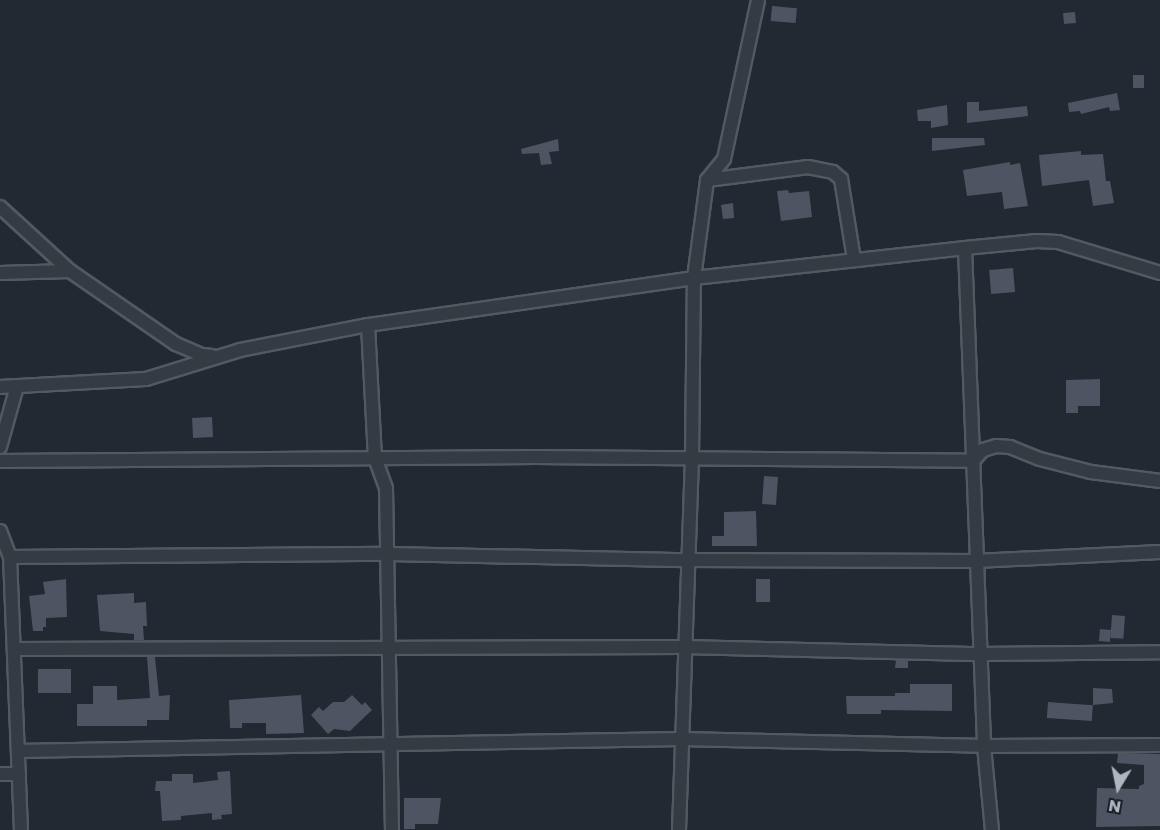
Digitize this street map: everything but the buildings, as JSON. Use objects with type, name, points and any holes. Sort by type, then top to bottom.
[{"type":"street","points":[[679,830],[692,459],[694,278],[707,180],[724,159],[758,0]]},
{"type":"street","points":[[707,180],[808,167],[833,172],[841,179],[854,259]]},
{"type":"street","points":[[0,207],[70,271],[176,344],[202,355],[216,356]]},
{"type":"street","points":[[0,387],[146,379],[216,356],[368,325],[694,278],[854,259],[1058,242],[1160,273]]},
{"type":"street","points":[[964,249],[984,746],[992,830]]},
{"type":"street","points":[[0,273],[70,271]]},
{"type":"street","points":[[368,325],[375,458],[386,488],[389,554],[392,830]]},
{"type":"street","points":[[0,447],[17,386]]},
{"type":"street","points":[[0,461],[375,458],[973,461],[984,450],[996,446],[1010,447],[1040,459],[1090,472],[1160,481]]},
{"type":"street","points":[[0,531],[9,557],[21,830]]},
{"type":"street","points":[[9,557],[389,554],[687,560],[976,561],[1160,552]]},
{"type":"street","points":[[14,650],[684,648],[981,654],[1160,652]]},
{"type":"street","points":[[18,751],[681,739],[984,746],[1160,745]]},
{"type":"street","points":[[0,774],[19,774]]}]
